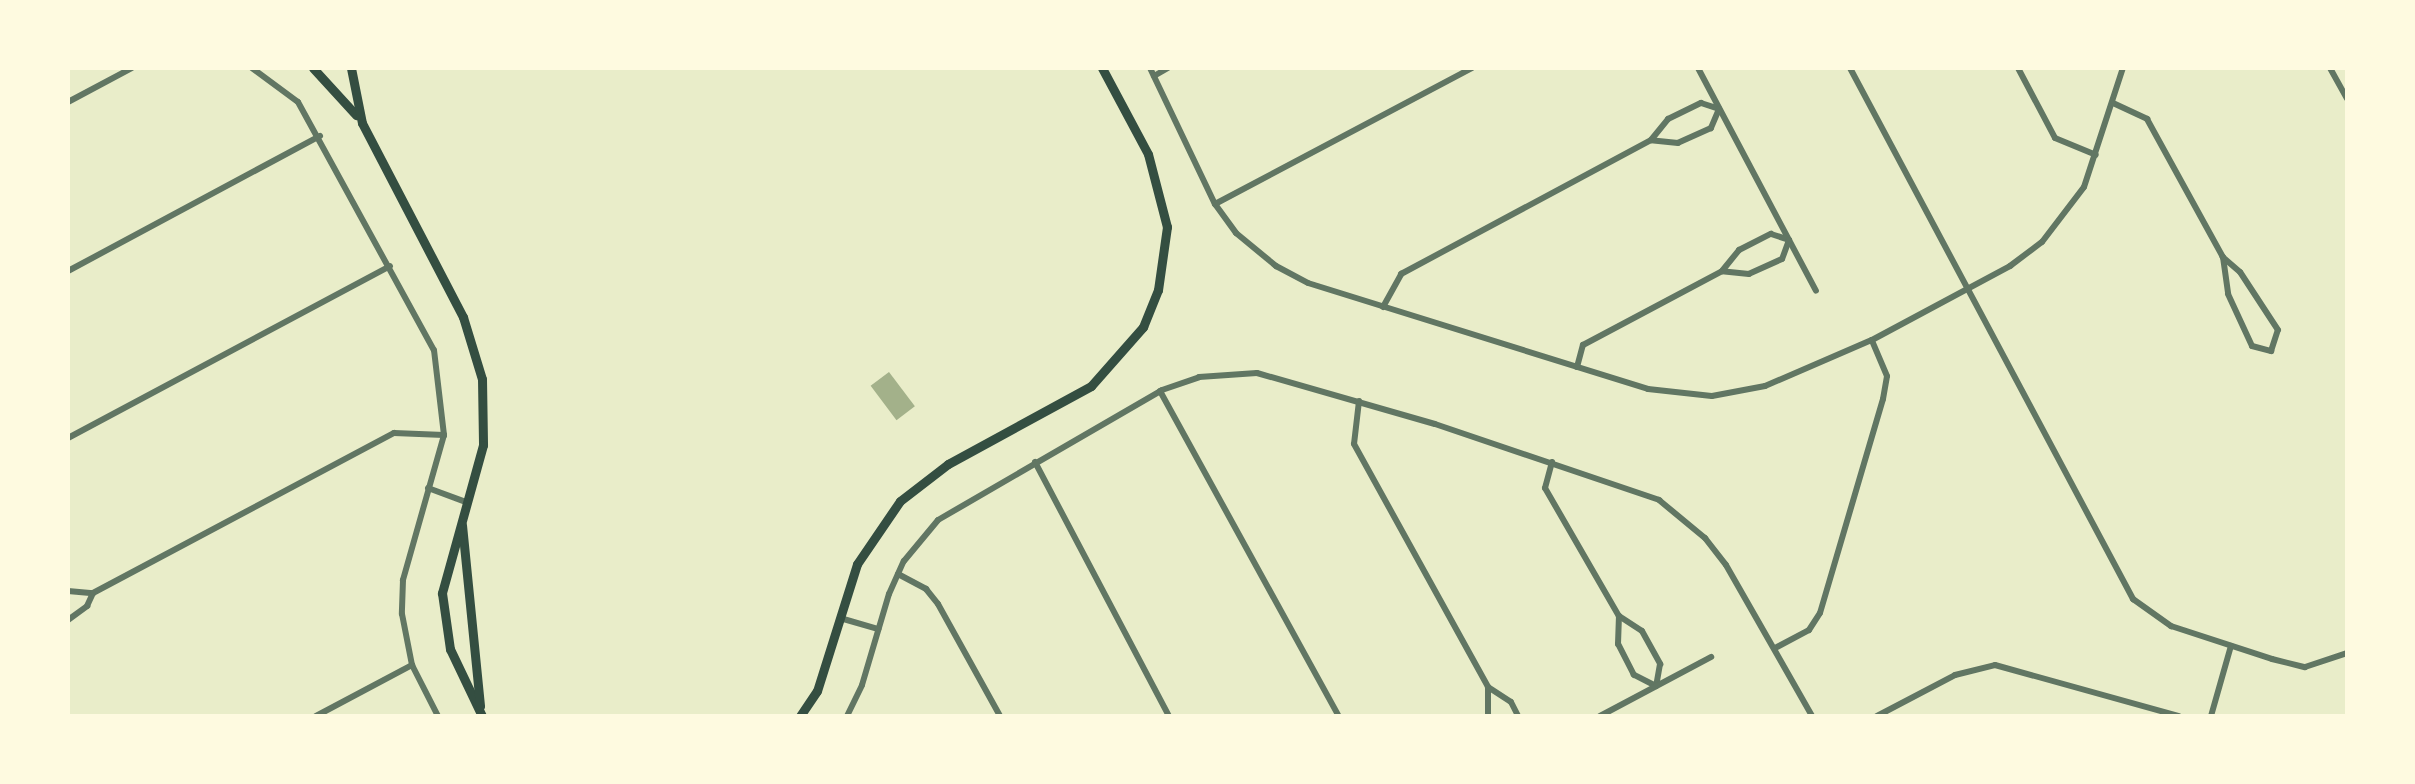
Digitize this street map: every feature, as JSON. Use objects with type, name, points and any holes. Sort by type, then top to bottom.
[{"type":"main road","points":[[313,68],[362,123]]},
{"type":"main road","points":[[351,68],[362,123],[476,352],[483,445],[446,567],[444,618],[450,649],[481,715]]},
{"type":"main road","points":[[800,716],[817,691],[857,564],[900,501],[948,464],[1091,386],[1143,327],[1158,290],[1167,227],[1148,154],[1102,68]]},
{"type":"main road","points":[[461,518],[481,715]]},
{"type":"street","points":[[68,102],[132,68]]},
{"type":"street","points":[[252,68],[298,102],[320,136],[434,350],[444,435],[403,580],[402,614],[412,665],[438,716]]},
{"type":"street","points":[[1150,68],[1215,204],[1236,233],[1276,266],[1308,283],[1648,389],[1712,396],[1765,386],[1872,340],[1967,289],[2042,242],[2066,216],[2096,155],[2123,68]]},
{"type":"street","points":[[1154,76],[1168,68]]},
{"type":"street","points":[[1215,204],[1472,68]]},
{"type":"street","points":[[1698,68],[1816,291]]},
{"type":"street","points":[[1850,68],[2133,599],[2171,626],[2305,667],[2347,653]]},
{"type":"street","points":[[2018,68],[2055,138],[2096,155]]},
{"type":"street","points":[[2330,68],[2347,99]]},
{"type":"street","points":[[1383,307],[1401,274],[1651,140],[1668,119],[1701,103],[1719,109]]},
{"type":"street","points":[[2113,103],[2147,119],[2223,257],[2240,272],[2278,330],[2271,351],[2252,346],[2228,294],[2223,257]]},
{"type":"street","points":[[1651,140],[1678,143],[1711,128],[1719,109]]},
{"type":"street","points":[[68,271],[320,136]]},
{"type":"street","points":[[1577,367],[1583,345],[1722,271],[1739,250],[1771,234],[1789,240]]},
{"type":"street","points":[[1722,271],[1749,274],[1782,259],[1789,240]]},
{"type":"street","points":[[68,438],[390,266]]},
{"type":"street","points":[[1777,647],[1809,630],[1820,613],[1883,399],[1887,376],[1872,340]]},
{"type":"street","points":[[847,716],[862,685],[898,574],[938,520],[1160,391],[1199,377],[1257,373],[1359,401],[1629,487],[1685,519],[1726,565],[1777,647],[1812,716]]},
{"type":"street","points":[[1160,391],[1339,716]]},
{"type":"street","points":[[1359,401],[1354,444],[1488,687],[1511,702],[1518,716]]},
{"type":"street","points":[[68,591],[93,593],[394,433],[444,435]]},
{"type":"street","points":[[1035,462],[1169,716]]},
{"type":"street","points":[[1552,462],[1545,488],[1619,616],[1642,631],[1660,664],[1656,686]]},
{"type":"street","points":[[428,488],[466,502]]},
{"type":"street","points":[[898,574],[926,589],[938,604],[1000,716]]},
{"type":"street","points":[[68,620],[87,606],[93,593]]},
{"type":"street","points":[[1619,616],[1618,644],[1634,675],[1656,686]]},
{"type":"street","points":[[840,618],[878,629]]},
{"type":"street","points":[[2211,716],[2231,646]]},
{"type":"street","points":[[1600,716],[1711,657]]},
{"type":"street","points":[[316,716],[412,665]]},
{"type":"street","points":[[1877,716],[1955,675],[1995,665],[2179,716]]},
{"type":"street","points":[[1488,687],[1488,716]]},
{"type":"shaded area","points":[[889,372],[915,406],[897,420],[871,386]]}]
